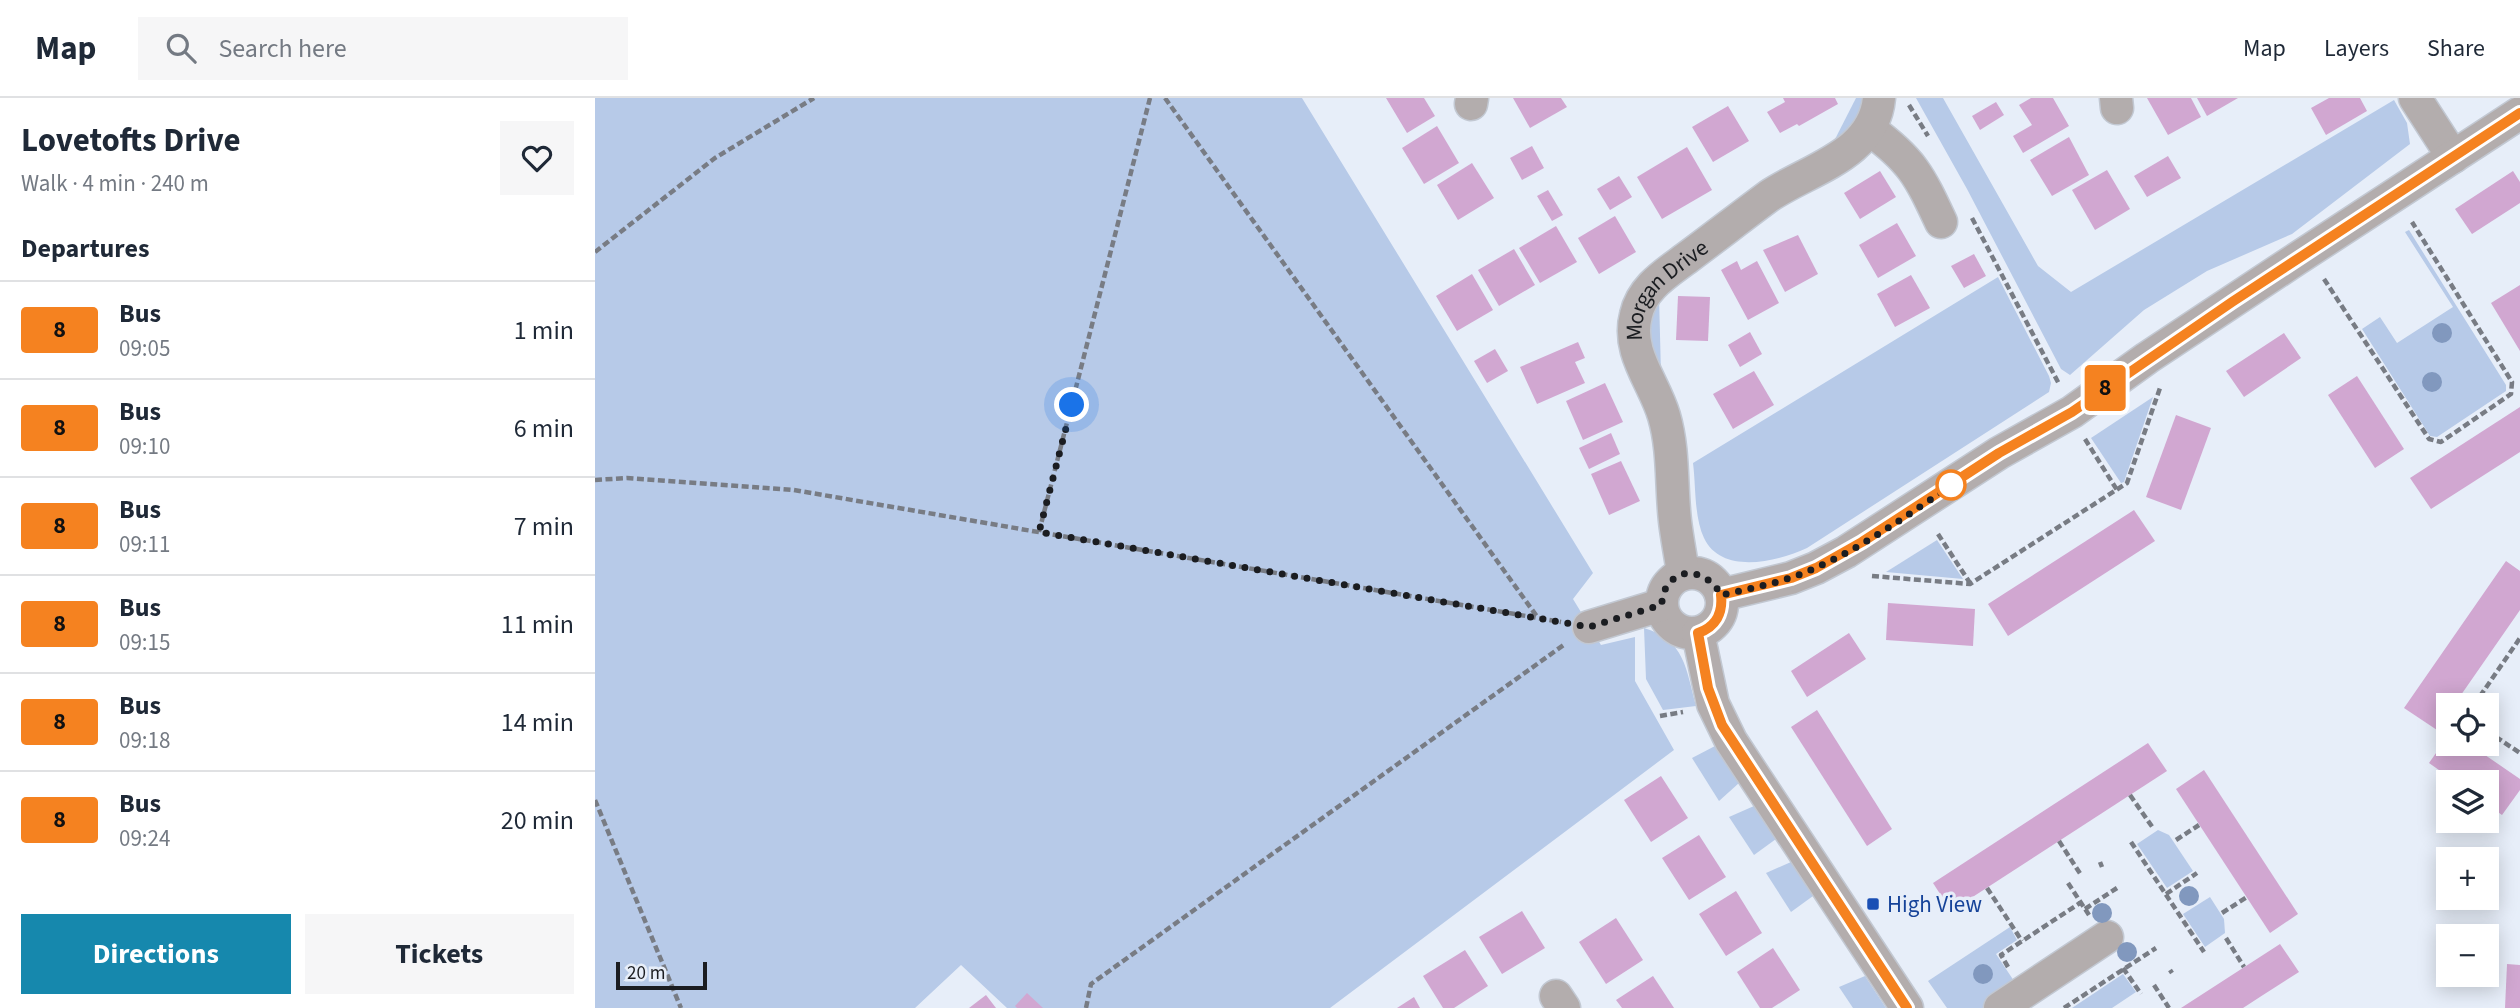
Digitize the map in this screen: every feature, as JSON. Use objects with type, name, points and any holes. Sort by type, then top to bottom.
[{"type":"street","name":"Morgan Drive","points":[[1683,574],[1675,521],[1669,436],[1655,392],[1636,352],[1634,324],[1640,303],[1655,282],[1770,196],[1847,152],[1875,120],[1879,98]]},
{"type":"street","points":[[2415,98],[2453,157]]},
{"type":"street","points":[[1721,595],[1778,581],[1816,568],[1879,533],[1999,453],[2072,412],[2170,343],[2520,113]]},
{"type":"street","points":[[1869,129],[1898,150],[1953,214]]},
{"type":"street","points":[[1697,573],[1711,579],[1721,595],[1721,612],[1713,625],[1698,633],[1682,632],[1671,626],[1661,605],[1665,589],[1683,574],[1697,573]]},
{"type":"street","points":[[1589,627],[1661,605]]},
{"type":"street","points":[[1698,633],[1713,704],[1731,741],[1907,1008]]},
{"type":"street","points":[[2000,1008],[2105,938]]},
{"type":"path","points":[[595,252],[715,158],[814,98]]},
{"type":"path","points":[[1039,532],[1150,98]]},
{"type":"path","points":[[1165,98],[1538,618]]},
{"type":"path","points":[[1905,98],[1928,137]]},
{"type":"path","points":[[1953,214],[2004,275],[2084,437],[2117,490]]},
{"type":"path","points":[[2324,279],[2429,439],[2441,442],[2511,394],[2512,382],[2411,222]]},
{"type":"path","points":[[1872,576],[1970,584],[2127,484],[2160,388]]},
{"type":"path","points":[[595,480],[627,478],[794,490],[1589,627]]},
{"type":"path","points":[[1938,534],[1970,584]]},
{"type":"path","points":[[1086,1008],[1090,985],[1589,627]]},
{"type":"path","points":[[2482,693],[2520,638]]},
{"type":"path","points":[[2499,738],[2520,753]]},
{"type":"path","points":[[2130,795],[2153,828]]},
{"type":"path","points":[[595,800],[681,1008]]},
{"type":"path","points":[[2175,840],[2199,825]]},
{"type":"path","points":[[2059,841],[2081,875]]},
{"type":"path","points":[[2131,842],[2204,952]]},
{"type":"path","points":[[2166,894],[2197,873]]},
{"type":"path","points":[[2068,883],[2141,994]]},
{"type":"path","points":[[1987,888],[2022,941]]},
{"type":"path","points":[[2085,909],[2117,888]]},
{"type":"path","points":[[2222,913],[2247,897]]},
{"type":"path","points":[[2014,975],[2001,955],[2080,903]]},
{"type":"path","points":[[2225,938],[2244,967]]},
{"type":"path","points":[[2065,1008],[2156,948]]},
{"type":"path","points":[[2154,985],[2169,1008]]},
{"type":"shaded area","points":[[595,98],[1302,98],[1593,573],[1573,599],[1601,645],[1635,637],[1635,681],[1674,750],[1330,1008],[1007,1008],[961,965],[915,1008],[595,1008]]},
{"type":"shaded area","points":[[1856,98],[1864,98],[1858,122],[1831,147]]},
{"type":"shaded area","points":[[1916,98],[1943,98],[2038,266],[2071,292],[2394,100],[2407,123],[2410,144],[2292,234],[2207,271],[2144,310],[2070,375],[2061,369]]},
{"type":"shaded area","points":[[2409,230],[2506,385],[2506,391],[2437,437],[2430,436],[2362,329],[2380,317],[2397,343],[2453,307],[2405,232]]},
{"type":"shaded area","points":[[1998,277],[2049,376],[2049,392],[1807,548],[1767,561],[1752,562],[1737,561],[1712,550],[1698,521],[1693,463]]},
{"type":"shaded area","points":[[1659,296],[1661,374],[1654,362],[1647,321]]},
{"type":"shaded area","points":[[2153,397],[2124,482],[2121,483],[2091,438]]},
{"type":"shaded area","points":[[1937,540],[1963,579],[1886,572]]},
{"type":"shaded area","points":[[1644,628],[1658,633],[1676,648],[1686,668],[1696,706],[1663,710],[1646,679]]},
{"type":"shaded area","points":[[1715,746],[1739,783],[1719,801],[1692,758]]},
{"type":"shaded area","points":[[1754,806],[1776,839],[1754,855],[1729,817]]},
{"type":"shaded area","points":[[2158,830],[2169,835],[2193,871],[2167,888],[2137,844]]},
{"type":"shaded area","points":[[1791,862],[1813,896],[1791,912],[1766,873]]},
{"type":"shaded area","points":[[2210,897],[2224,919],[2225,933],[2205,947],[2183,914]]},
{"type":"shaded area","points":[[2010,927],[2017,940],[1996,954],[2018,987],[1985,1008],[1947,1008],[1928,981]]},
{"type":"shaded area","points":[[2123,974],[2136,992],[2112,1008],[2072,1008]]},
{"type":"shaded area","points":[[1865,976],[1886,1008],[1853,1008],[1839,987]]},
{"type":"building","points":[[1386,98],[1424,98],[1435,116],[1407,133]]},
{"type":"building","points":[[1513,98],[1561,98],[1567,107],[1530,128]]},
{"type":"building","points":[[1783,98],[1835,98],[1838,104],[1799,126],[1797,124],[1780,133],[1767,112],[1785,102]]},
{"type":"building","points":[[2031,98],[2053,98],[2069,126],[2023,153],[2013,136],[2032,125],[2019,105]]},
{"type":"building","points":[[2147,98],[2191,98],[2201,117],[2168,135]]},
{"type":"building","points":[[2197,98],[2238,98],[2207,116]]},
{"type":"building","points":[[2329,98],[2360,98],[2367,111],[2326,135],[2311,108]]},
{"type":"building","points":[[1996,102],[2004,115],[1980,130],[1972,116]]},
{"type":"building","points":[[1728,106],[1749,141],[1713,162],[1692,127]]},
{"type":"building","points":[[1437,126],[1459,163],[1424,184],[1402,148]]},
{"type":"building","points":[[2069,137],[2089,175],[2052,196],[2030,160]]},
{"type":"building","points":[[1532,146],[1544,168],[1522,180],[1510,158]]},
{"type":"building","points":[[1687,147],[1712,190],[1662,219],[1637,177]]},
{"type":"building","points":[[2168,156],[2181,178],[2147,197],[2134,176]]},
{"type":"building","points":[[1472,163],[1494,198],[1458,220],[1437,185]]},
{"type":"building","points":[[2107,170],[2130,209],[2095,230],[2072,190]]},
{"type":"building","points":[[1880,171],[1896,197],[1860,219],[1844,193]]},
{"type":"building","points":[[2513,171],[2520,182],[2520,203],[2472,234],[2455,209]]},
{"type":"building","points":[[1619,176],[1632,197],[1610,210],[1597,189]]},
{"type":"building","points":[[1548,190],[1563,215],[1552,221],[1537,196]]},
{"type":"building","points":[[1615,216],[1636,252],[1599,274],[1578,238]]},
{"type":"building","points":[[1897,223],[1916,256],[1878,278],[1859,245]]},
{"type":"building","points":[[1556,226],[1577,262],[1540,283],[1519,248]]},
{"type":"building","points":[[1798,235],[1818,274],[1785,292],[1763,250]]},
{"type":"building","points":[[1514,249],[1535,285],[1499,306],[1478,270]]},
{"type":"building","points":[[1974,254],[1986,276],[1964,288],[1951,266]]},
{"type":"building","points":[[1737,261],[1741,270],[1757,261],[1779,303],[1748,320],[1721,270]]},
{"type":"building","points":[[1472,274],[1493,310],[1457,331],[1436,296]]},
{"type":"building","points":[[1911,275],[1930,308],[1895,327],[1877,294]]},
{"type":"building","points":[[2520,285],[2520,351],[2491,303]]},
{"type":"building","points":[[1678,296],[1710,297],[1708,341],[1676,340]]},
{"type":"building","points":[[1750,332],[1762,354],[1740,367],[1728,345]]},
{"type":"building","points":[[2284,333],[2301,358],[2244,397],[2226,371]]},
{"type":"building","points":[[1578,342],[1585,358],[1575,362],[1585,383],[1537,404],[1520,367]]},
{"type":"building","points":[[1495,349],[1508,371],[1487,383],[1474,361]]},
{"type":"building","points":[[1754,371],[1774,405],[1733,429],[1713,394]]},
{"type":"building","points":[[2357,376],[2404,449],[2375,468],[2328,395]]},
{"type":"building","points":[[1605,383],[1623,422],[1583,440],[1566,401]]},
{"type":"building","points":[[2520,407],[2520,452],[2431,509],[2410,478]]},
{"type":"building","points":[[2176,415],[2211,428],[2181,510],[2146,497]]},
{"type":"building","points":[[1611,433],[1620,454],[1589,469],[1579,448]]},
{"type":"building","points":[[1621,461],[1640,501],[1609,515],[1591,474]]},
{"type":"building","points":[[2134,510],[2155,541],[2008,636],[1988,604]]},
{"type":"building","points":[[2506,561],[2520,571],[2520,610],[2462,693],[2436,693],[2436,729],[2404,708]]},
{"type":"building","points":[[1888,603],[1975,609],[1973,646],[1886,640]]},
{"type":"building","points":[[1849,633],[1866,659],[1807,697],[1791,671]]},
{"type":"building","points":[[1817,710],[1892,829],[1867,846],[1791,727]]},
{"type":"building","points":[[2148,743],[2167,771],[1951,911],[1933,883]]},
{"type":"building","points":[[2436,753],[2436,756],[2486,756],[2520,779],[2520,790],[2502,815],[2499,813],[2499,770],[2439,770],[2429,763]]},
{"type":"building","points":[[2204,770],[2298,914],[2270,933],[2176,789]]},
{"type":"building","points":[[1661,776],[1688,818],[1651,842],[1624,800]]},
{"type":"building","points":[[1699,835],[1726,877],[1689,900],[1662,858]]},
{"type":"building","points":[[1736,891],[1762,933],[1726,956],[1699,914]]},
{"type":"building","points":[[1522,911],[1545,948],[1502,974],[1479,937]]},
{"type":"building","points":[[1616,918],[1643,960],[1606,984],[1579,942]]},
{"type":"building","points":[[2280,944],[2299,972],[2243,1008],[2181,1008]]},
{"type":"building","points":[[1773,948],[1800,990],[1772,1008],[1760,1008],[1737,972]]},
{"type":"building","points":[[1465,950],[1488,986],[1454,1008],[1443,1008],[1423,976]]},
{"type":"building","points":[[2507,964],[2520,965],[2520,1008],[2505,1008]]},
{"type":"building","points":[[1653,976],[1674,1008],[1622,1008],[1616,1000]]},
{"type":"building","points":[[1027,993],[1043,1008],[1017,1008],[1015,1006]]},
{"type":"building","points":[[986,995],[996,1008],[969,1008]]},
{"type":"building","points":[[1414,997],[1420,1008],[1397,1008]]},
{"type":"bus line","name":"8","points":[[1907,1008],[1722,725],[1708,688],[1698,633],[1713,625],[1721,612],[1721,595],[1791,578],[1846,552],[1999,453],[2072,412],[2147,358],[2520,113]]},
{"type":"place","name":"High View","points":[[1873,904]]},
{"type":"route","points":[[1072,405],[1039,532],[1589,627],[1661,605],[1665,589],[1683,574],[1697,573],[1711,579],[1721,595],[1791,578],[1816,568],[1879,533],[1954,484],[1951,485]]}]
